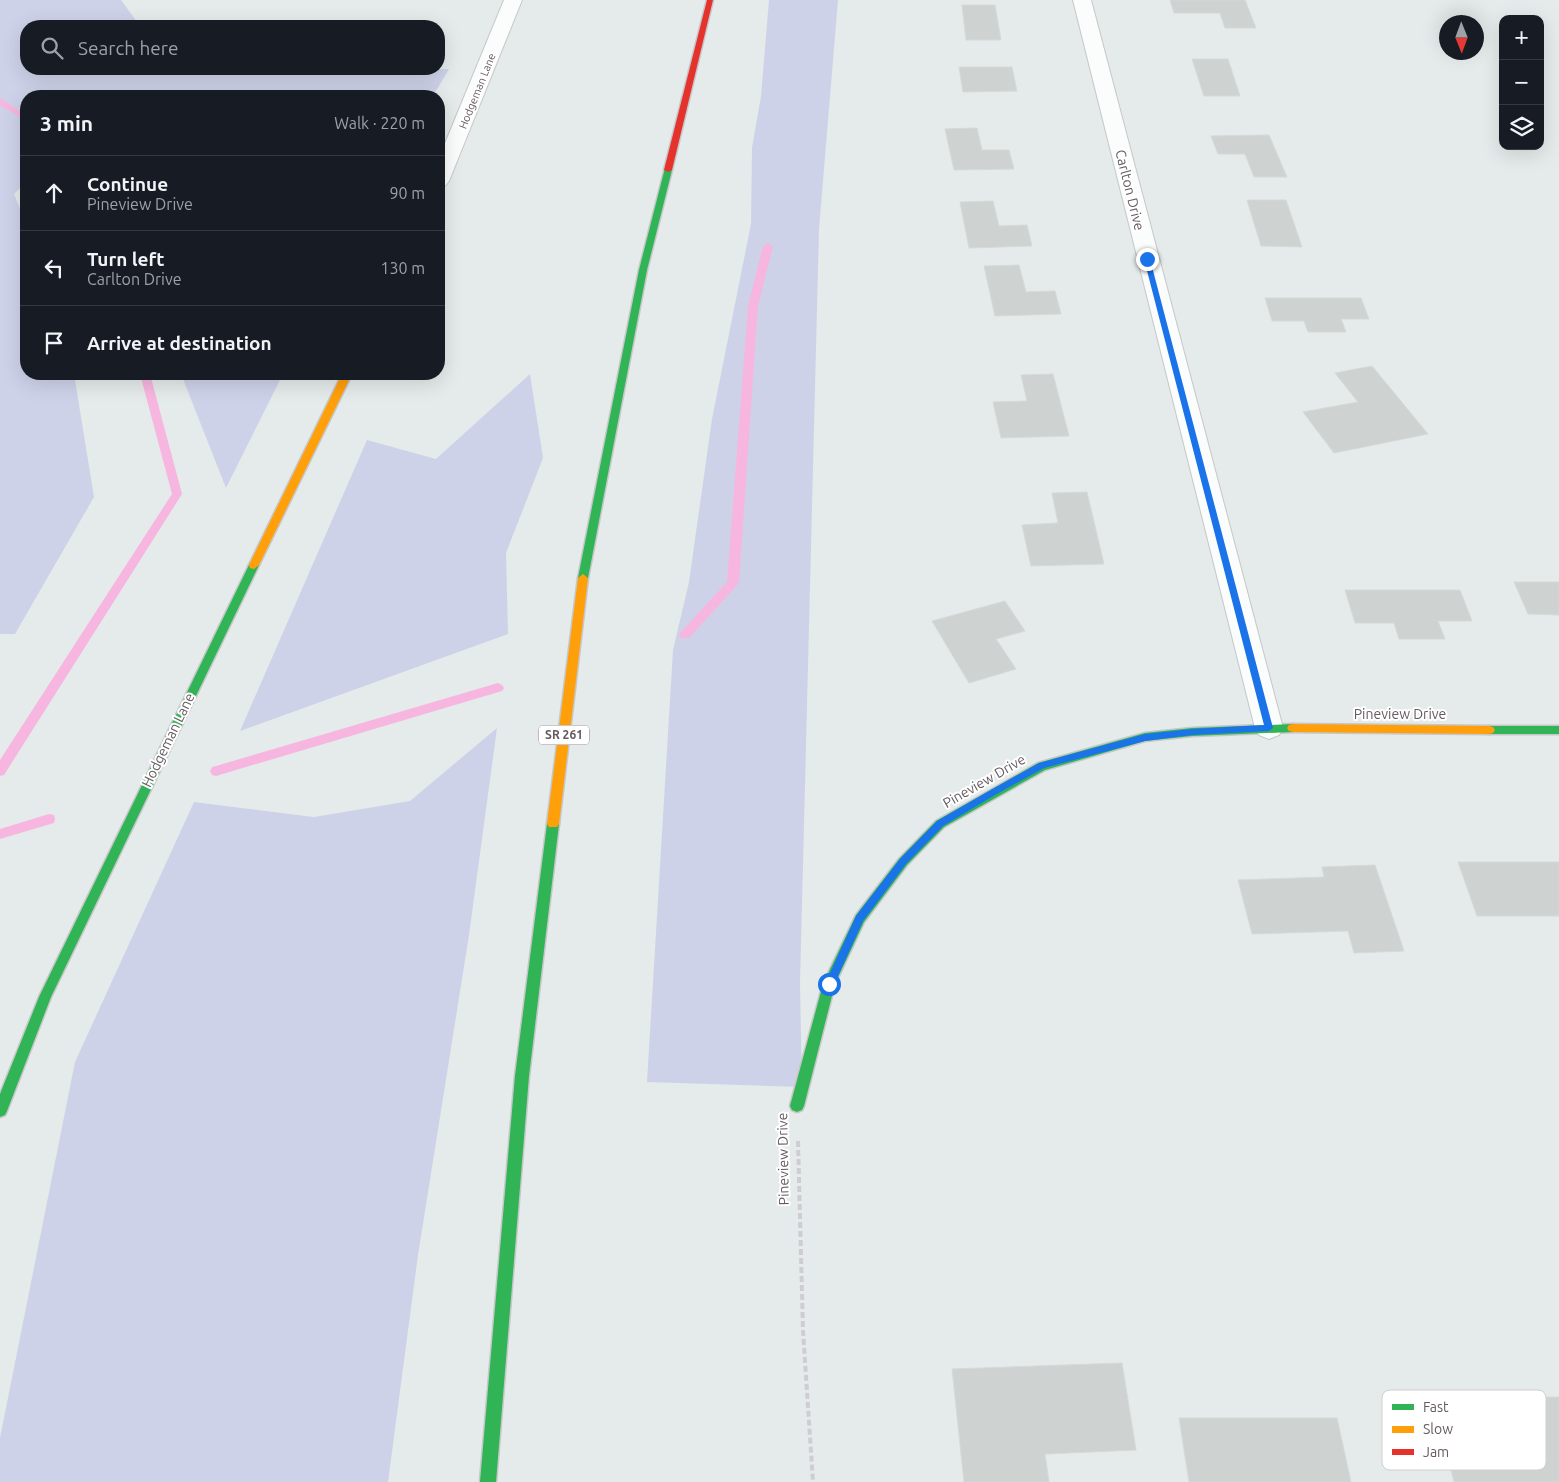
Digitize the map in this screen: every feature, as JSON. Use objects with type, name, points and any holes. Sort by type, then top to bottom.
[{"type":"main road","name":"SR 261","points":[[488,1482],[522,1076],[582,585],[643,270],[710,0]]},
{"type":"main road","name":"Hodgeman Lane","points":[[0,1111],[49,989],[344,380]]},
{"type":"main road","name":"Pineview Drive","points":[[797,1106],[829,984],[860,919],[903,862],[940,824],[1042,766],[1145,738],[1192,732],[1269,728],[1559,730]]},
{"type":"street","name":"Hodgeman Lane","points":[[445,166],[513,0]]},
{"type":"street","name":"Carlton Drive","points":[[1082,0],[1269,728]]},
{"type":"path","name":"Pineview Drive","points":[[797,1106],[803,1330],[813,1482]]},
{"type":"shaded area","points":[[0,0],[121,0],[136,20],[20,20],[20,75],[445,75],[445,69],[449,69],[437,90],[20,90],[20,188],[14,194],[20,208],[20,380],[75,380],[94,497],[15,634],[0,634]]},
{"type":"shaded area","points":[[769,0],[838,0],[819,229],[800,984],[802,1087],[647,1082],[673,650],[689,582],[712,419],[751,224],[752,148],[761,96]]},
{"type":"shaded area","points":[[530,374],[543,458],[506,553],[508,634],[240,731],[367,440],[436,459]]},
{"type":"shaded area","points":[[183,380],[280,380],[226,488]]},
{"type":"shaded area","points":[[497,728],[469,935],[418,1255],[388,1482],[0,1482],[0,1438],[75,1062],[194,802],[314,817],[410,801]]},
{"type":"building","points":[[1170,0],[1245,0],[1256,28],[1225,28],[1220,13],[1174,13]]},
{"type":"building","points":[[962,5],[995,5],[1001,40],[966,40]]},
{"type":"building","points":[[1192,59],[1228,59],[1240,96],[1204,96]]},
{"type":"building","points":[[959,67],[1012,67],[1017,91],[963,92]]},
{"type":"building","points":[[977,128],[982,150],[1009,150],[1014,169],[954,170],[945,129]]},
{"type":"building","points":[[1269,135],[1287,177],[1254,177],[1245,154],[1218,154],[1211,136]]},
{"type":"building","points":[[1247,200],[1286,200],[1302,247],[1261,246]]},
{"type":"building","points":[[993,201],[999,226],[1027,225],[1032,246],[969,248],[960,202]]},
{"type":"building","points":[[1019,265],[1026,292],[1055,291],[1061,314],[995,316],[984,266]]},
{"type":"building","points":[[1265,298],[1361,298],[1369,319],[1341,319],[1346,332],[1308,332],[1304,321],[1272,321]]},
{"type":"building","points":[[1372,366],[1428,434],[1334,453],[1303,412],[1358,402],[1335,373]]},
{"type":"building","points":[[1053,374],[1069,436],[1001,438],[993,402],[1027,401],[1021,375]]},
{"type":"building","points":[[1087,492],[1104,564],[1031,566],[1022,525],[1058,523],[1052,493]]},
{"type":"building","points":[[1514,582],[1559,582],[1559,615],[1528,614]]},
{"type":"building","points":[[1345,590],[1460,590],[1472,621],[1438,621],[1445,639],[1399,639],[1394,623],[1355,623]]},
{"type":"building","points":[[1005,601],[1025,631],[996,639],[1016,669],[969,683],[932,621]]},
{"type":"building","points":[[1458,862],[1559,862],[1559,916],[1477,916]]},
{"type":"building","points":[[1375,865],[1404,951],[1354,953],[1348,931],[1252,934],[1238,880],[1324,877],[1322,867]]},
{"type":"building","points":[[1122,1363],[1136,1450],[1045,1454],[1049,1482],[964,1482],[952,1369]]},
{"type":"building","points":[[1546,1397],[1559,1397],[1559,1482],[1454,1482],[1451,1470],[1546,1470]]},
{"type":"building","points":[[1179,1418],[1337,1418],[1351,1482],[1189,1482]]},
{"type":"waterway","points":[[0,101],[20,115]]},
{"type":"waterway","points":[[685,635],[733,583],[753,306],[768,246]]},
{"type":"waterway","points":[[0,771],[177,494],[147,380]]},
{"type":"waterway","points":[[216,771],[498,688]]},
{"type":"waterway","points":[[0,834],[49,819]]},
{"type":"traffic: fast","points":[[583,578],[643,270],[668,170]]},
{"type":"traffic: fast","points":[[0,1111],[45,997],[254,565]]},
{"type":"traffic: fast","points":[[797,1106],[829,984],[860,919],[903,862],[940,824],[1042,766],[1145,737],[1192,732],[1293,728]]},
{"type":"traffic: fast","points":[[1489,730],[1559,730]]},
{"type":"traffic: fast","points":[[488,1482],[522,1076],[553,824]]},
{"type":"traffic: slow","points":[[254,565],[344,380]]},
{"type":"traffic: slow","points":[[553,824],[583,578]]},
{"type":"traffic: slow","points":[[1293,728],[1489,730]]},
{"type":"traffic: jam","points":[[668,170],[710,0]]},
{"type":"route","points":[[829,984],[860,919],[903,862],[940,824],[992,793],[1042,766],[1145,738],[1192,732],[1269,728],[1147,259]]}]
